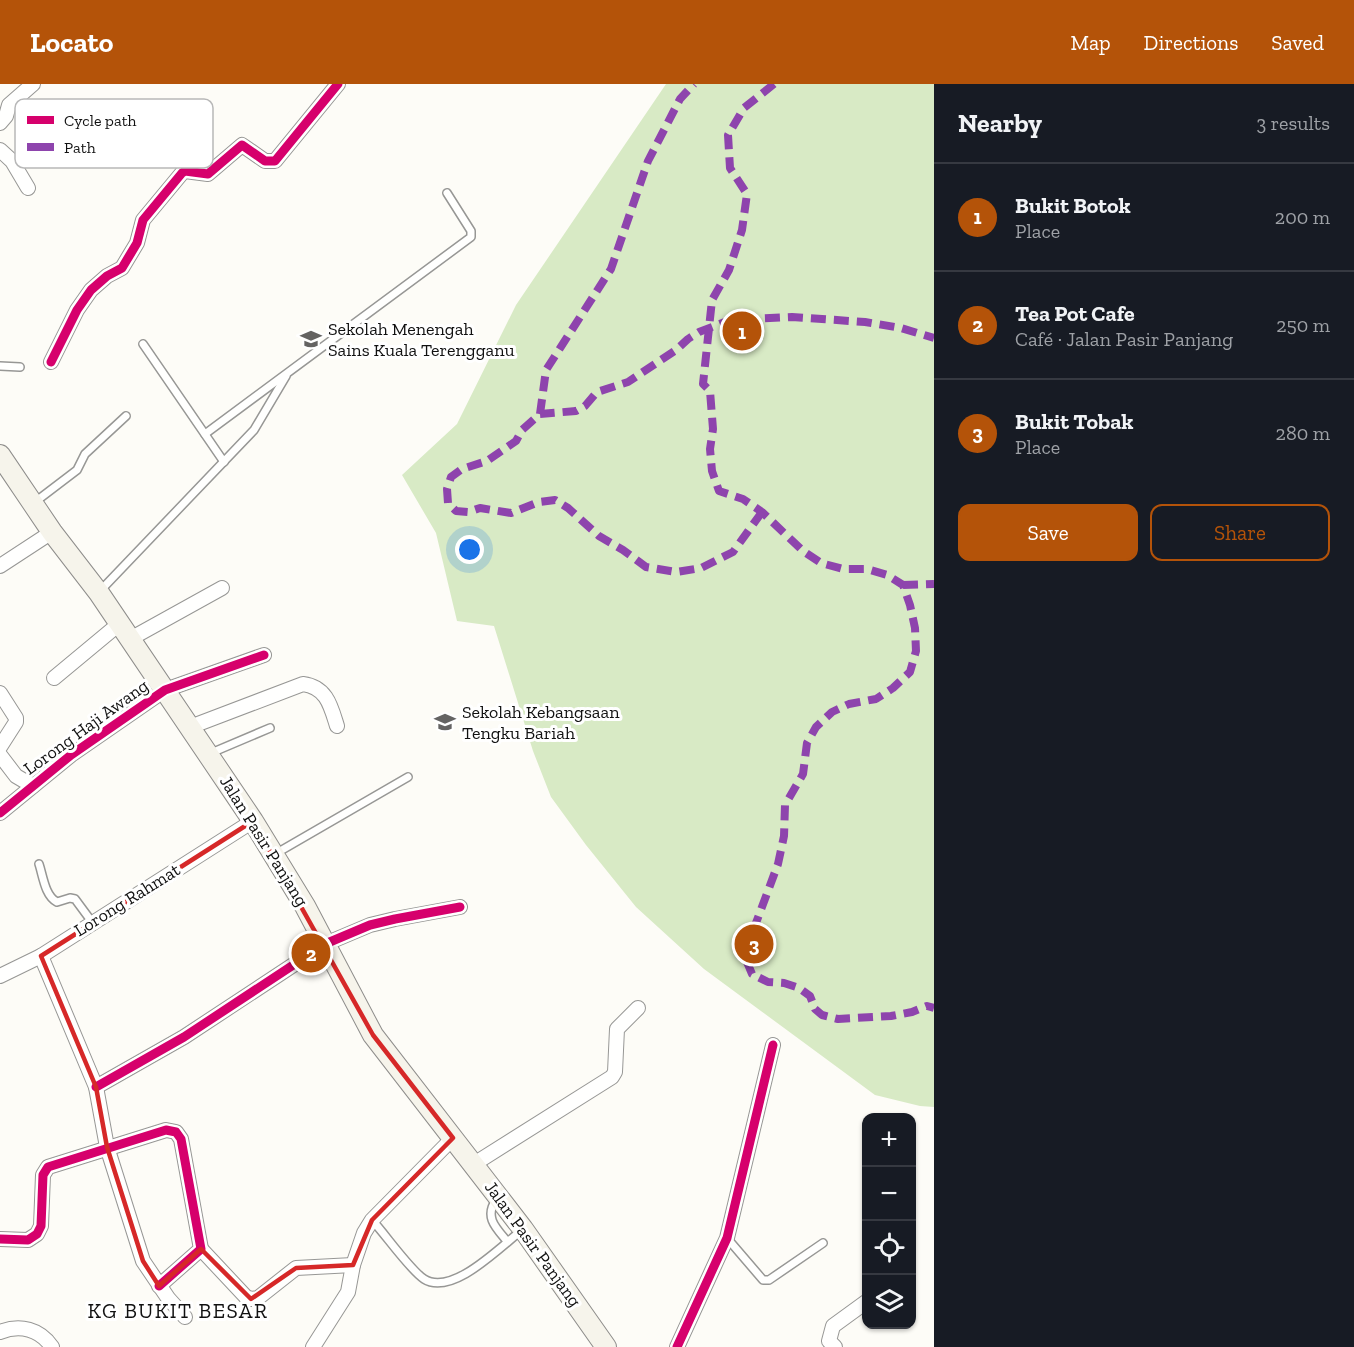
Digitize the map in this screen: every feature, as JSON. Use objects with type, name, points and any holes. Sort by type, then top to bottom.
[{"type":"main road","name":"Jalan Pasir Panjang","points":[[2,461],[99,593],[253,821],[325,944],[373,1035],[523,1229],[606,1347]]},
{"type":"street","points":[[0,123],[6,116],[4,105],[33,84]]},
{"type":"street","points":[[51,362],[77,310],[91,290],[122,267],[137,243],[143,220],[182,173],[185,171],[208,174],[242,145],[265,161],[275,161],[338,84]]},
{"type":"street","points":[[0,150],[15,166]]},
{"type":"street","points":[[16,168],[28,188]]},
{"type":"street","points":[[0,566],[52,532]]},
{"type":"street","points":[[54,678],[124,632],[222,588]]},
{"type":"street","name":"Lorong Haji Awang","points":[[0,813],[70,755],[165,690],[264,655]]},
{"type":"street","points":[[190,727],[303,684],[321,691],[329,701],[338,726]]},
{"type":"street","points":[[0,693],[16,718],[16,722],[0,747]]},
{"type":"street","points":[[0,755],[16,776],[33,786]]},
{"type":"street","name":"Lorong Rahmat","points":[[0,976],[42,956],[253,821]]},
{"type":"street","points":[[96,1087],[184,1037],[325,944],[370,926],[395,919],[460,907]]},
{"type":"street","points":[[42,956],[96,1087],[107,1147],[143,1261],[159,1286],[185,1317]]},
{"type":"street","points":[[474,1164],[612,1077],[615,1072],[617,1029],[638,1008]]},
{"type":"street","points":[[677,1347],[727,1238],[773,1045]]},
{"type":"street","points":[[0,1239],[28,1240],[37,1234],[41,1227],[43,1175],[48,1167],[166,1130],[176,1132],[181,1138],[201,1249],[246,1297],[258,1298],[296,1268],[353,1265]]},
{"type":"street","points":[[313,1347],[346,1297],[351,1286],[353,1265],[364,1233],[372,1220],[453,1138]]},
{"type":"street","points":[[159,1286],[201,1249]]},
{"type":"street","points":[[835,1347],[829,1341],[833,1326],[862,1306]]},
{"type":"street","points":[[0,1332],[9,1328],[27,1328],[47,1340],[52,1347]]},
{"type":"lane","points":[[205,434],[471,237],[471,231],[447,193]]},
{"type":"lane","points":[[143,344],[224,462]]},
{"type":"lane","points":[[0,366],[20,367]]},
{"type":"lane","points":[[99,593],[254,430],[287,374]]},
{"type":"lane","points":[[33,503],[77,470],[85,454],[126,416]]},
{"type":"lane","points":[[208,754],[270,728]]},
{"type":"lane","points":[[274,855],[408,777]]},
{"type":"lane","points":[[39,864],[52,899],[57,902],[70,898],[75,899],[92,922]]},
{"type":"lane","points":[[499,1197],[491,1207],[490,1217],[507,1241]]},
{"type":"lane","points":[[372,1220],[414,1270],[435,1284],[457,1279],[523,1229]]},
{"type":"lane","points":[[727,1238],[763,1280],[769,1280],[823,1243]]},
{"type":"highlighted area","points":[[253,821],[373,1035],[453,1138],[372,1220],[353,1265],[296,1268],[251,1299],[201,1249],[159,1286],[143,1261],[107,1147],[96,1087],[41,956]]},
{"type":"green space","points":[[666,84],[934,84],[934,1107],[920,1106],[875,1095],[704,969],[636,907],[551,797],[533,751],[494,626],[457,621],[436,533],[402,475],[457,424],[516,305]]},
{"type":"marked path","points":[[540,414],[546,370],[611,269],[648,161],[680,99],[694,84]]},
{"type":"marked path","points":[[774,84],[744,108],[728,135],[730,168],[747,194],[742,230],[729,270],[712,300],[703,384],[710,391],[713,429],[710,449],[712,471],[719,491],[743,499],[762,512],[803,551],[821,563],[843,569],[867,569],[887,575],[903,585],[915,628],[916,651],[910,672],[893,688],[876,699],[849,704],[832,712],[816,727],[807,743],[803,774],[785,805],[784,836],[778,864],[747,947],[747,962],[752,974],[768,982],[784,983],[799,988],[810,996],[815,1009],[822,1015],[838,1019],[891,1016],[927,1006],[934,1008]]},
{"type":"marked path","points":[[762,512],[733,552],[701,568],[676,572],[646,567],[599,536],[568,508],[555,500],[539,502],[511,513],[480,508],[468,512],[456,511],[448,503],[447,489],[451,477],[462,469],[487,461],[516,441],[522,430],[540,414],[576,411],[585,406],[597,392],[628,382],[699,332],[730,320],[792,317],[865,322],[901,328],[934,338]]},
{"type":"marked path","points":[[903,585],[934,584]]},
{"type":"cycle path","points":[[51,362],[77,310],[91,290],[107,276],[122,268],[137,243],[143,220],[182,173],[185,171],[208,174],[242,145],[265,161],[275,161],[338,84]]},
{"type":"cycle path","points":[[0,813],[71,755],[165,690],[264,655]]},
{"type":"cycle path","points":[[96,1087],[184,1037],[325,944],[370,925],[460,907]]},
{"type":"cycle path","points":[[677,1347],[727,1238],[773,1045]]},
{"type":"cycle path","points":[[0,1239],[28,1240],[37,1234],[41,1226],[43,1175],[48,1167],[166,1130],[176,1132],[181,1139],[201,1249],[159,1286]]},
{"type":"place","name":"Bukit Botok","points":[[742,331]]},
{"type":"place","name":"Sekolah Menengah Sains Kuala Terengganu","points":[[311,339]]},
{"type":"place","name":"Sekolah Kebangsaan Tengku Bariah","points":[[445,722]]},
{"type":"place","name":"Bukit Tobak","points":[[754,944]]},
{"type":"place","name":"Tea Pot Cafe","points":[[311,953]]},
{"type":"district","name":"KG BUKIT BESAR","points":[[178,1311]]}]
